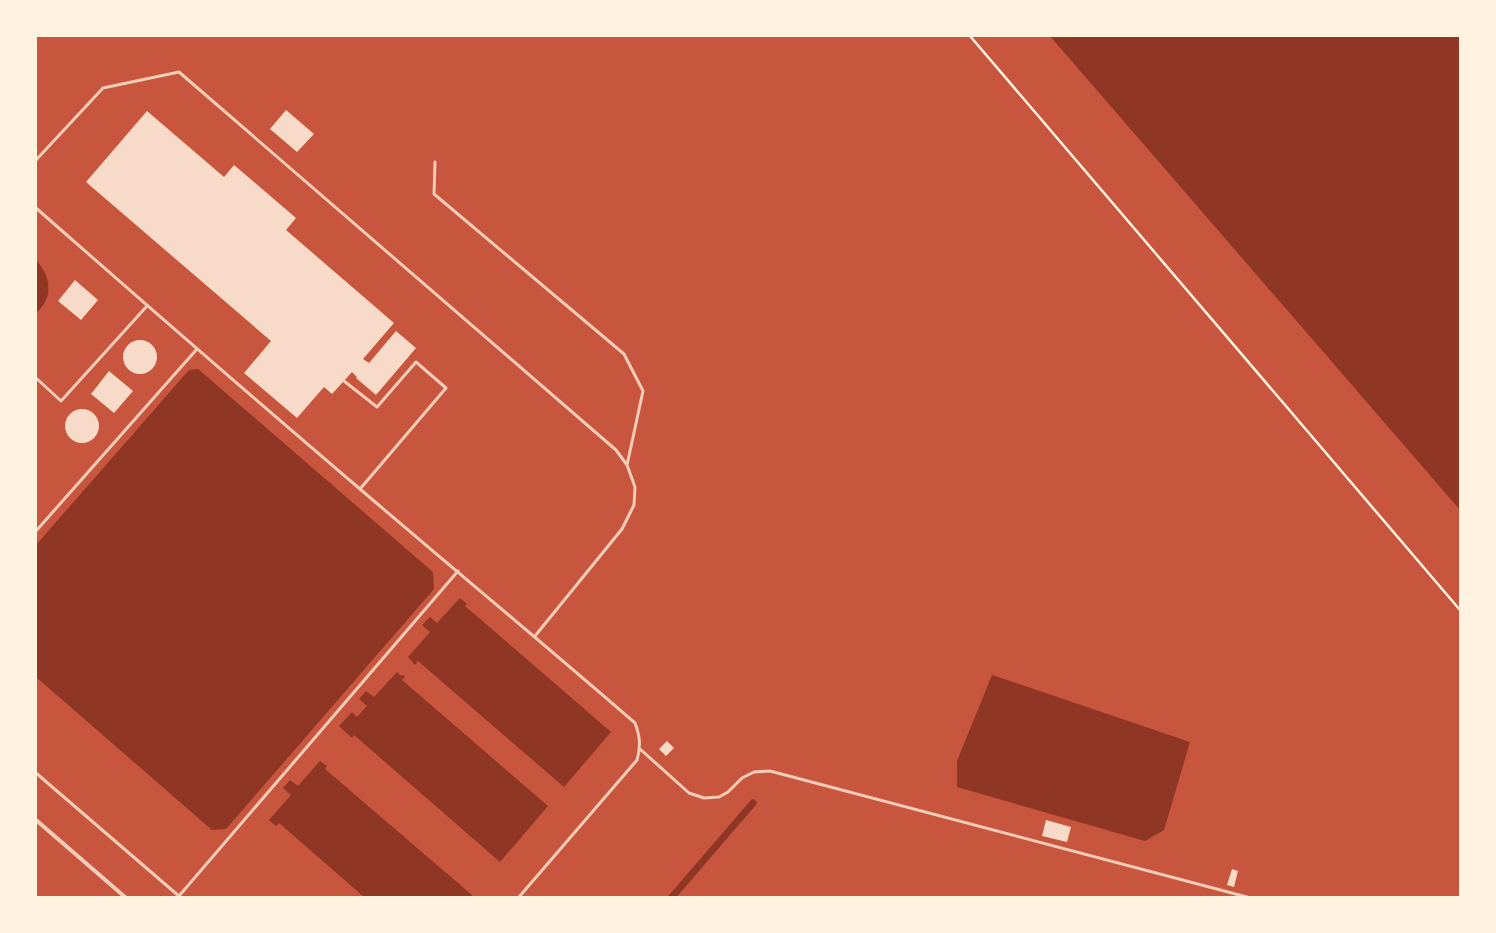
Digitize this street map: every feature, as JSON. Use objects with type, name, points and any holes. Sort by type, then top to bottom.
[{"type":"street","points":[[36,820],[125,897]]},
{"type":"lane","points":[[36,160],[103,88],[178,72],[616,450],[627,465],[635,487],[634,505],[622,529],[535,636]]},
{"type":"lane","points":[[435,162],[434,194],[624,354],[643,391],[627,465]]},
{"type":"lane","points":[[36,208],[197,349],[360,489],[535,636],[635,723],[640,734],[640,749],[637,760],[519,897]]},
{"type":"lane","points":[[36,378],[61,401],[147,306]]},
{"type":"lane","points":[[36,531],[197,349]]},
{"type":"lane","points":[[344,381],[377,407],[416,362],[446,388],[360,489]]},
{"type":"lane","points":[[36,773],[180,896],[458,571]]},
{"type":"lane","points":[[640,749],[689,792],[704,798],[719,797],[728,792],[742,778],[754,772],[770,771],[1247,897]]},
{"type":"path","points":[[970,36],[1460,610]]},
{"type":"shaded area","points":[[1050,36],[1460,36],[1460,510]]},
{"type":"shaded area","points":[[36,260],[45,273],[48,294],[46,301],[36,313]]},
{"type":"shaded area","points":[[198,369],[433,572],[434,589],[226,829],[212,830],[36,677],[36,545],[189,370]]},
{"type":"shaded area","points":[[460,598],[467,604],[465,606],[611,732],[564,787],[418,661],[415,665],[408,657],[430,632],[422,625],[430,617],[437,623]]},
{"type":"shaded area","points":[[397,672],[401,676],[405,676],[402,680],[548,806],[500,862],[354,735],[352,738],[339,726],[352,712],[357,717],[367,706],[359,699],[366,691],[374,697]]},
{"type":"shaded area","points":[[992,675],[1190,742],[1164,830],[1145,841],[957,787],[957,761]]},
{"type":"shaded area","points":[[320,761],[327,766],[325,769],[472,895],[470,897],[364,897],[279,823],[276,826],[269,820],[291,795],[283,788],[290,780],[298,786]]},
{"type":"building","points":[[286,110],[314,134],[297,152],[270,129]]},
{"type":"building","points":[[147,111],[224,177],[234,165],[296,218],[286,230],[394,323],[363,359],[369,363],[396,331],[416,348],[376,395],[356,378],[357,377],[352,372],[332,394],[324,387],[297,418],[244,373],[271,341],[86,182]]},
{"type":"building","points":[[75,280],[98,300],[81,320],[58,301]]},
{"type":"building","points":[[143,340],[152,345],[156,350],[156,364],[152,369],[147,373],[137,374],[133,373],[124,364],[123,354],[124,350],[133,341]]},
{"type":"building","points":[[109,371],[133,391],[114,413],[91,394]]},
{"type":"building","points":[[85,409],[94,414],[98,419],[98,433],[94,438],[89,442],[79,443],[75,442],[66,433],[65,423],[66,419],[75,410]]},
{"type":"building","points":[[667,741],[674,748],[666,756],[659,749]]},
{"type":"building","points":[[1046,820],[1071,827],[1067,842],[1042,836]]},
{"type":"building","points":[[1232,869],[1238,871],[1234,887],[1227,885]]},
{"type":"waterway","points":[[672,897],[753,803]]}]
